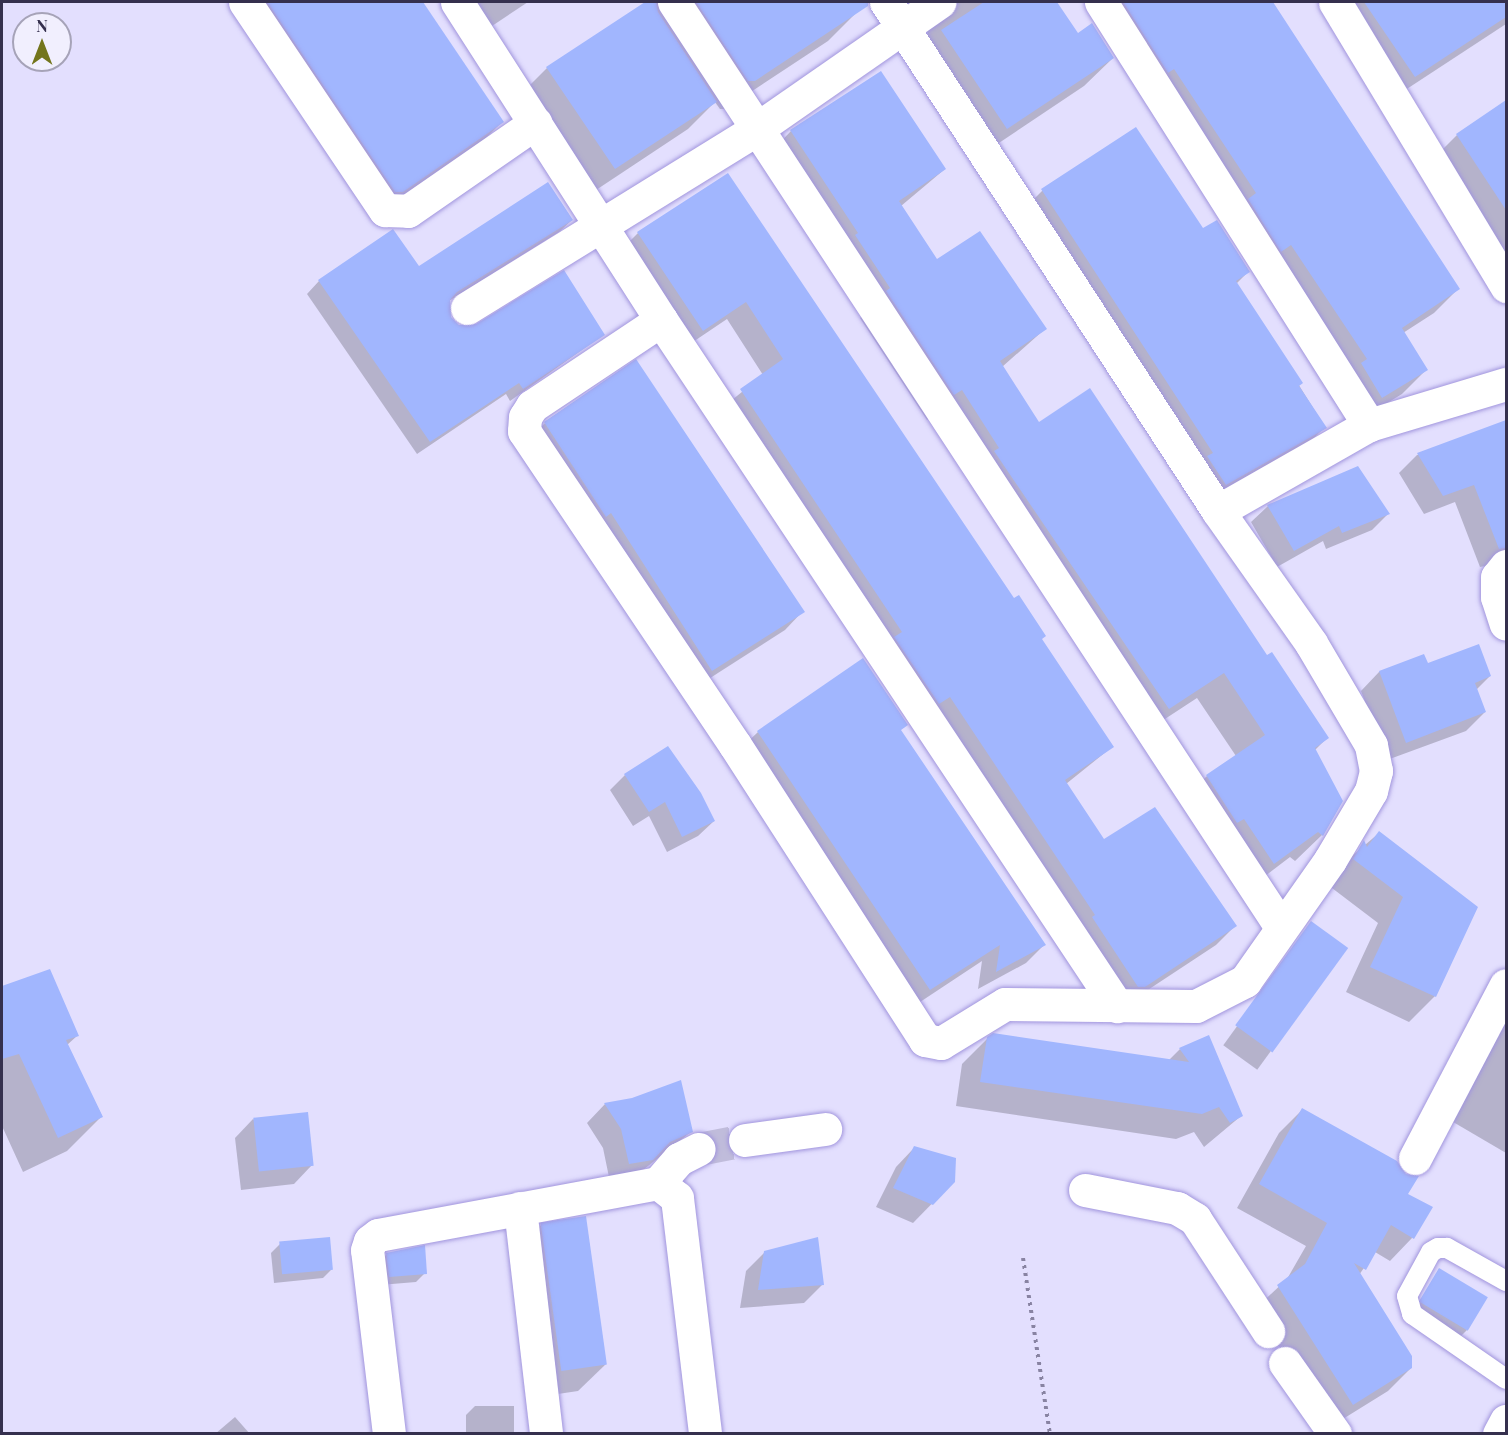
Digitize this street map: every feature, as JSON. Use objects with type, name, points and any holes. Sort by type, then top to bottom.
[{"type":"street","points":[[245,2],[385,210],[408,211],[536,123]]},
{"type":"street","points":[[457,2],[601,222],[661,320],[1117,1006]]},
{"type":"street","points":[[674,2],[1281,927]]},
{"type":"street","points":[[467,308],[601,222],[758,128],[894,13],[939,2]]},
{"type":"street","points":[[1101,2],[1369,425]]},
{"type":"street","points":[[1335,2],[1506,286]]},
{"type":"street","points":[[661,320],[532,406],[525,417],[524,431],[735,746],[925,1040],[941,1043],[1005,1004],[1196,1006],[1245,981],[1330,860],[1371,791],[1376,771],[1371,746],[1311,643],[1218,511],[894,13]]},
{"type":"street","points":[[1218,511],[1369,425],[1506,384]]},
{"type":"street","points":[[1506,566],[1497,577],[1497,597],[1506,624]]},
{"type":"street","points":[[1415,1158],[1506,985]]},
{"type":"street","points":[[746,1140],[825,1130]]},
{"type":"street","points":[[389,1434],[370,1283],[367,1250],[370,1241],[378,1235],[658,1183],[679,1159],[699,1149]]},
{"type":"street","points":[[658,1183],[676,1198],[705,1434]]},
{"type":"street","points":[[1085,1190],[1177,1208],[1195,1219],[1268,1331]]},
{"type":"street","points":[[520,1208],[546,1434]]},
{"type":"street","points":[[1285,1363],[1335,1434]]},
{"type":"street","points":[[1499,1434],[1506,1421]]},
{"type":"lane","points":[[1506,1281],[1448,1248],[1438,1248],[1431,1252],[1407,1296],[1407,1305],[1412,1314],[1506,1379]]},
{"type":"path","points":[[1023,1258],[1050,1434]]},
{"type":"building","points":[[267,2],[423,2],[504,122],[403,192],[395,192]]},
{"type":"building","points":[[645,2],[656,2],[658,12],[717,102],[615,169],[546,67]]},
{"type":"building","points":[[696,2],[868,2],[868,6],[755,81],[748,81]]},
{"type":"building","points":[[984,2],[1057,2],[1078,33],[1092,23],[1114,58],[1007,129],[941,30]]},
{"type":"building","points":[[1123,2],[1273,2],[1460,289],[1402,328],[1428,370],[1382,398],[1361,363],[1367,359],[1291,245],[1281,252],[1248,199],[1256,193],[1174,69],[1168,73]]},
{"type":"building","points":[[1364,2],[1506,2],[1506,17],[1415,77]]},
{"type":"building","points":[[881,71],[946,169],[899,201],[937,259],[980,231],[1047,329],[1000,361],[1039,422],[1090,388],[1267,655],[1272,652],[1329,738],[1315,748],[1343,801],[1323,836],[1318,832],[1274,864],[1244,819],[1237,823],[1206,775],[1265,735],[1224,673],[1169,709],[994,451],[999,448],[962,390],[954,395],[886,291],[890,288],[855,235],[858,233],[790,130]]},
{"type":"building","points":[[1506,100],[1506,210],[1456,134]]},
{"type":"building","points":[[1136,127],[1203,228],[1217,220],[1250,272],[1236,281],[1303,383],[1299,386],[1327,428],[1226,485],[1207,456],[1213,453],[1041,189]]},
{"type":"building","points":[[728,173],[1014,598],[1019,595],[1046,636],[1042,639],[1114,747],[1065,780],[1104,839],[1155,807],[1237,926],[1145,987],[1138,987],[1092,917],[1095,915],[950,697],[939,704],[894,637],[902,632],[740,389],[783,359],[746,302],[703,331],[637,232]]},
{"type":"building","points":[[548,182],[573,220],[457,292],[450,300],[451,317],[459,325],[476,324],[564,270],[605,335],[523,389],[519,383],[430,442],[318,280],[393,229],[419,266]]},
{"type":"building","points":[[636,359],[805,612],[712,671],[611,513],[606,517],[544,422]]},
{"type":"building","points":[[1506,420],[1506,548],[1499,549],[1474,485],[1443,496],[1417,453]]},
{"type":"building","points":[[1358,466],[1390,514],[1342,533],[1339,526],[1294,551],[1267,505]]},
{"type":"building","points":[[1479,644],[1491,676],[1475,683],[1486,712],[1406,743],[1379,671],[1424,654],[1428,663]]},
{"type":"building","points":[[863,658],[908,725],[901,730],[1046,945],[996,972],[1000,945],[930,990],[757,731]]},
{"type":"building","points":[[668,746],[701,793],[715,821],[682,837],[665,802],[649,812],[624,774]]},
{"type":"building","points":[[1379,831],[1478,907],[1436,997],[1370,967],[1403,897],[1353,859],[1364,840],[1367,847]]},
{"type":"building","points":[[1311,921],[1348,948],[1272,1052],[1235,1025]]},
{"type":"building","points":[[50,969],[79,1036],[66,1040],[103,1117],[58,1138],[19,1054],[2,1059],[2,986]]},
{"type":"building","points":[[993,1033],[1189,1062],[1179,1048],[1209,1035],[1243,1116],[1230,1123],[1219,1107],[1202,1114],[980,1082],[987,1037]]},
{"type":"building","points":[[681,1080],[693,1132],[670,1142],[653,1160],[629,1164],[621,1129],[604,1103],[632,1098]]},
{"type":"building","points":[[1302,1108],[1397,1161],[1406,1174],[1419,1176],[1408,1194],[1433,1207],[1414,1239],[1391,1225],[1366,1270],[1354,1263],[1412,1356],[1412,1368],[1353,1405],[1277,1285],[1305,1264],[1327,1223],[1259,1184]]},
{"type":"building","points":[[308,1112],[314,1166],[259,1171],[253,1118]]},
{"type":"building","points":[[914,1146],[956,1158],[955,1182],[933,1205],[893,1188]]},
{"type":"building","points":[[586,1216],[607,1365],[561,1371],[540,1222]]},
{"type":"building","points":[[330,1237],[333,1270],[282,1274],[279,1241]]},
{"type":"building","points":[[818,1237],[824,1285],[758,1290],[764,1251]]},
{"type":"building","points":[[425,1245],[427,1274],[389,1277],[386,1253]]},
{"type":"building","points":[[1439,1268],[1488,1297],[1468,1331],[1419,1301]]},
{"type":"tunnel","points":[[699,1149],[745,1140]]}]
